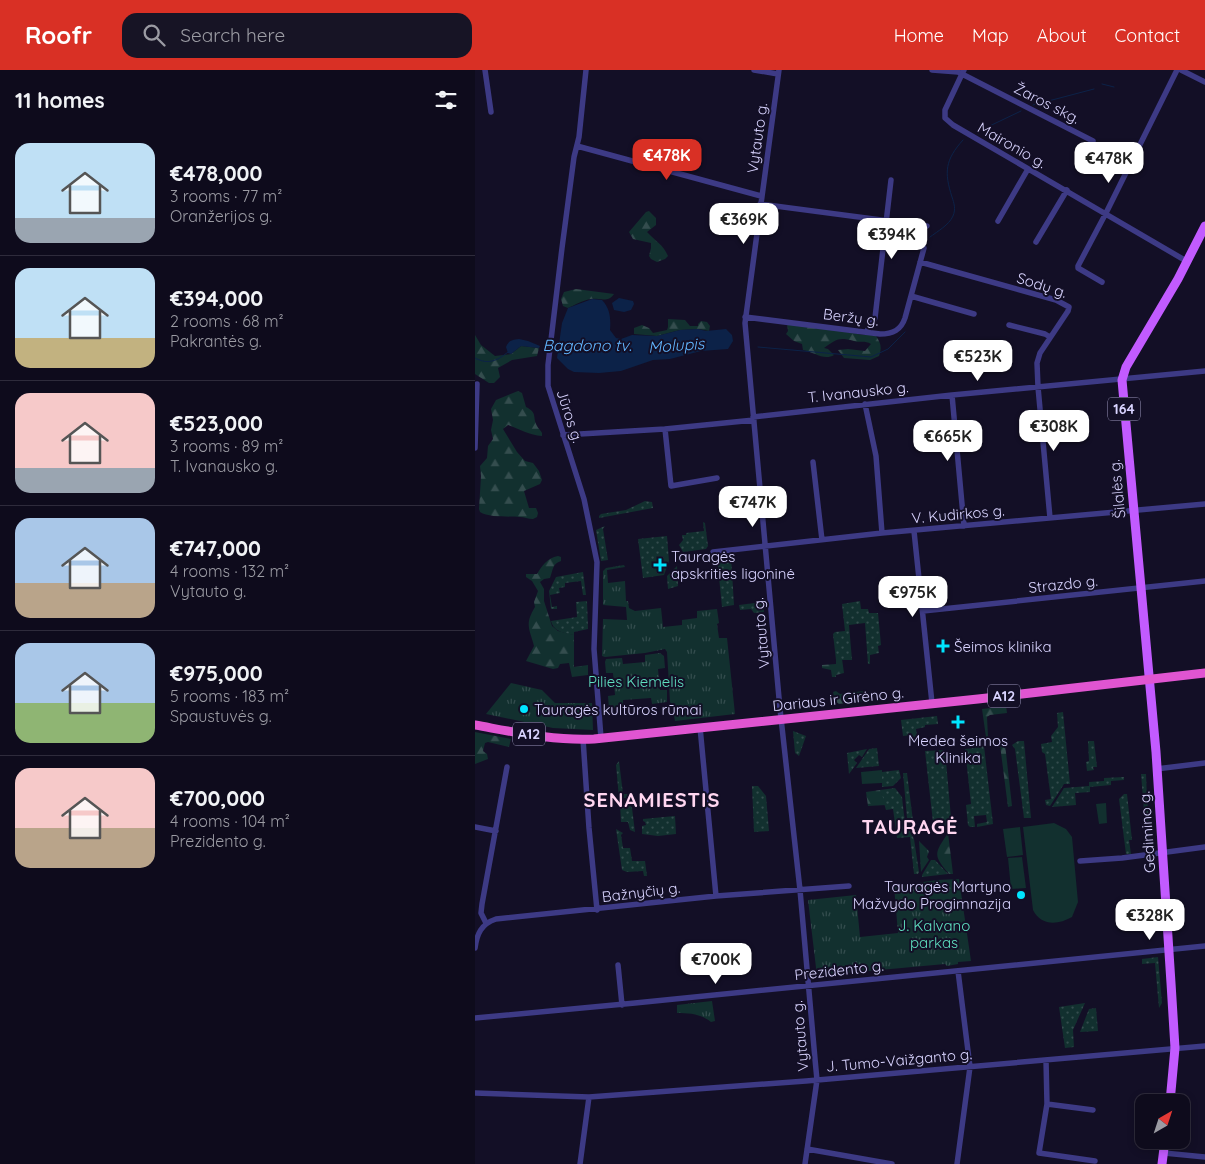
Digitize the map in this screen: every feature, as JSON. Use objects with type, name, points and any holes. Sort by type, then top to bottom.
[{"type":"highway","name":"Dariaus ir Girėno g.","points":[[475,725],[530,735],[583,739],[601,738],[1205,673]]},
{"type":"main road","name":"Šilalės g.","points":[[1148,679],[1122,380],[1127,367],[1187,262],[1205,226]]},
{"type":"main road","name":"Gedimino g.","points":[[1148,679],[1175,1048],[1171,1094]]},
{"type":"main road","points":[[1162,1164],[1164,1149]]},
{"type":"street","points":[[485,70],[491,112]]},
{"type":"street","name":"Jūros g.","points":[[586,70],[548,365],[548,386],[584,499],[597,562],[594,648],[601,738]]},
{"type":"street","points":[[755,70],[779,72]]},
{"type":"street","name":"Žaros skg.","points":[[932,70],[963,72],[1093,141]]},
{"type":"street","points":[[1102,282],[1078,266],[1177,70]]},
{"type":"street","points":[[1181,70],[1205,82]]},
{"type":"street","name":"Vytauto g.","points":[[779,72],[759,204],[745,317],[781,719],[800,890],[817,1080],[805,1164]]},
{"type":"street","name":"Maironio g.","points":[[963,72],[945,110],[945,118],[953,125],[1067,190],[1187,262]]},
{"type":"street","points":[[577,146],[761,196]]},
{"type":"street","points":[[998,222],[1028,169]]},
{"type":"street","points":[[867,331],[875,318],[891,180]]},
{"type":"street","points":[[1036,242],[1067,190]]},
{"type":"street","points":[[759,204],[927,226]]},
{"type":"street","name":"Beržų g.","points":[[745,317],[886,334],[897,330],[902,326],[924,248],[906,224]]},
{"type":"street","name":"Sodų g.","points":[[920,262],[1056,300],[1067,305],[1068,311],[1038,357],[1038,387],[1050,518]]},
{"type":"street","points":[[911,296],[974,314]]},
{"type":"street","points":[[1009,324],[1050,337]]},
{"type":"street","name":"T. Ivanausko g.","points":[[563,435],[580,432],[665,429],[865,404],[1205,371]]},
{"type":"street","points":[[475,448],[478,412],[477,384]]},
{"type":"street","points":[[952,395],[964,526]]},
{"type":"street","points":[[865,404],[876,456],[882,534]]},
{"type":"street","points":[[665,429],[671,486],[717,478]]},
{"type":"street","points":[[813,462],[822,540]]},
{"type":"street","name":"V. Kudirkos g.","points":[[713,552],[964,526],[1205,504]]},
{"type":"street","points":[[914,531],[932,703]]},
{"type":"street","name":"Strazdo g.","points":[[923,611],[1205,582]]},
{"type":"street","points":[[700,727],[716,896]]},
{"type":"street","points":[[583,739],[597,910]]},
{"type":"street","points":[[1156,769],[1205,763]]},
{"type":"street","points":[[475,948],[479,933],[486,924],[478,912],[496,831],[507,767]]},
{"type":"street","points":[[475,827],[496,831]]},
{"type":"street","points":[[1080,861],[1205,847]]},
{"type":"street","name":"Bažnyčių g.","points":[[486,924],[495,919],[597,910],[716,896],[849,886]]},
{"type":"street","name":"Prezidento g.","points":[[475,1018],[1205,946]]},
{"type":"street","points":[[618,965],[622,1004]]},
{"type":"street","points":[[957,1164],[969,1067],[958,971]]},
{"type":"street","name":"J. Tumo-Vaižganto g.","points":[[475,1093],[589,1097],[817,1080],[1205,1046]]},
{"type":"street","points":[[1046,1060],[1047,1104],[1039,1153],[1095,1161]]},
{"type":"street","points":[[581,1164],[589,1097]]},
{"type":"street","points":[[1047,1104],[1093,1110]]},
{"type":"street","points":[[807,1149],[892,1164]]},
{"type":"street","points":[[1164,1153],[1205,1157]]},
{"type":"green space","points":[[649,211],[656,218],[656,225],[647,232],[668,256],[657,262],[649,256],[651,243],[633,239],[629,232]]},
{"type":"green space","points":[[576,289],[614,294],[606,299],[582,301],[568,308],[563,306],[561,299],[564,292]]},
{"type":"green space","points":[[668,319],[685,320],[690,326],[698,326],[701,321],[707,322],[710,326],[709,331],[698,329],[680,330],[657,336],[634,334],[634,328],[642,325],[649,328],[653,333],[667,330]]},
{"type":"green space","points":[[787,324],[876,336],[881,350],[879,356],[870,360],[844,358],[838,350],[865,351],[871,344],[841,339],[824,348],[834,355],[823,357],[803,350],[802,344],[794,341],[786,334],[788,331]]},
{"type":"green space","points":[[475,335],[481,345],[495,356],[511,354],[521,346],[539,348],[537,356],[512,360],[498,368],[500,377],[494,383],[489,383],[475,374]]},
{"type":"green space","points":[[518,391],[522,393],[526,407],[533,413],[542,436],[508,425],[503,429],[517,452],[525,461],[533,463],[539,471],[542,480],[540,484],[524,491],[529,508],[536,508],[538,513],[537,517],[533,519],[489,515],[480,512],[479,509],[480,466],[487,458],[488,446],[493,439],[491,409],[496,400]]},
{"type":"green space","points":[[645,501],[652,502],[653,508],[599,518],[601,514],[626,510]]},
{"type":"green space","points":[[703,522],[705,523],[708,546],[706,549],[683,552],[679,545],[683,540],[682,535],[704,531]]},
{"type":"green space","points":[[605,526],[603,529],[608,560],[601,561],[596,530]]},
{"type":"green space","points":[[667,536],[669,561],[664,575],[643,578],[638,539]]},
{"type":"green space","points":[[558,556],[561,557],[561,561],[554,566],[550,578],[540,582],[544,589],[544,601],[552,626],[558,631],[574,635],[574,667],[588,665],[588,675],[572,677],[569,663],[560,664],[558,668],[553,669],[526,661],[534,646],[529,623],[538,591],[532,581],[526,577],[526,574],[537,574],[548,560]]},
{"type":"green space","points":[[731,556],[734,605],[722,607],[717,557]]},
{"type":"green space","points":[[624,565],[625,567],[607,570],[608,583],[625,581],[626,601],[628,601],[629,608],[635,611],[661,608],[663,627],[682,625],[682,620],[697,618],[697,611],[717,609],[719,638],[727,638],[735,714],[675,721],[670,702],[667,652],[665,649],[645,653],[602,656],[603,619],[627,620],[626,607],[603,605],[603,571],[606,568]]},
{"type":"green space","points":[[677,566],[678,586],[668,589],[667,576]]},
{"type":"green space","points":[[583,572],[586,595],[583,595],[581,581],[565,583],[565,587],[559,588],[560,593],[550,595],[552,607],[557,606],[557,609],[551,609],[549,591],[556,577]]},
{"type":"green space","points":[[587,601],[588,629],[574,632],[574,635],[554,628],[551,621],[577,617],[576,602]]},
{"type":"green space","points":[[860,601],[861,609],[868,609],[869,613],[878,613],[881,645],[878,646],[879,653],[870,655],[870,664],[868,664],[865,623],[849,625],[852,660],[836,660],[833,634],[845,631],[842,604]]},
{"type":"green space","points":[[763,602],[764,612],[754,613],[751,609],[740,610],[739,605]]},
{"type":"green space","name":"Pilies Kiemelis","points":[[660,653],[664,656],[665,668],[658,669],[660,690],[667,690],[667,702],[652,704],[651,698],[623,700],[623,706],[609,709],[608,696],[615,695],[613,673],[606,673],[606,659],[622,658],[623,664],[645,662],[645,655]]},
{"type":"green space","points":[[842,659],[844,673],[836,675],[836,677],[832,677],[831,670],[822,668],[822,665],[836,664],[836,660]]},
{"type":"green space","points":[[511,683],[542,690],[555,703],[592,703],[593,730],[553,728],[486,714]]},
{"type":"green space","points":[[836,691],[840,694],[864,691],[866,701],[839,704],[835,701],[833,692]]},
{"type":"green space","points":[[1006,706],[1007,713],[987,717],[988,737],[986,737],[982,709]]},
{"type":"green space","points":[[1063,712],[1070,784],[1064,784],[1050,806],[1046,805],[1045,800],[1051,799],[1045,754],[1042,752],[1041,744],[1052,742],[1051,736],[1058,727],[1057,713]]},
{"type":"green space","points":[[937,716],[938,724],[925,725],[925,727],[916,729],[918,743],[916,744],[915,738],[911,735],[903,736],[901,720]]},
{"type":"green space","points":[[793,731],[806,736],[799,756],[795,753]]},
{"type":"green space","points":[[475,732],[511,739],[509,747],[485,743],[483,751],[487,754],[488,759],[475,764]]},
{"type":"green space","points":[[1018,741],[1024,741],[1031,818],[1024,818],[1015,749],[1012,745]]},
{"type":"green space","points":[[1088,741],[1094,741],[1097,767],[1093,767],[1094,770],[1087,771],[1086,762],[1089,761]]},
{"type":"green space","points":[[1005,744],[1012,806],[1008,807],[1000,745]]},
{"type":"green space","points":[[975,746],[984,746],[993,824],[977,827],[977,824],[987,822],[986,815],[974,816],[975,827],[970,827],[968,825],[966,805],[971,804],[965,749],[975,748]]},
{"type":"green space","points":[[877,748],[879,766],[856,768],[869,749]]},
{"type":"green space","points":[[867,749],[862,757],[859,755],[854,760],[857,763],[849,774],[847,753]]},
{"type":"green space","points":[[945,750],[952,829],[934,831],[925,751]]},
{"type":"green space","points":[[619,761],[623,794],[628,794],[635,832],[630,830],[628,822],[621,822],[620,804],[626,803],[626,798],[619,798],[616,765]]},
{"type":"green space","points":[[882,770],[882,783],[862,784],[861,772]]},
{"type":"green space","points":[[899,770],[901,778],[893,786],[882,787],[882,772]]},
{"type":"green space","points":[[903,773],[907,773],[914,829],[907,818]]},
{"type":"green space","points":[[1141,774],[1146,774],[1152,847],[1147,847]]},
{"type":"green space","points":[[1124,777],[1124,780],[1111,781],[1111,785],[1090,787],[1090,792],[1075,793],[1076,805],[1052,807],[1064,788],[1089,786],[1089,782],[1104,781],[1104,778]]},
{"type":"green space","points":[[752,786],[758,786],[766,796],[769,831],[754,832]]},
{"type":"green space","points":[[895,788],[902,797],[906,824],[914,839],[918,874],[914,874],[910,837],[897,838],[893,809],[886,810],[880,790]]},
{"type":"green space","points":[[880,790],[886,805],[868,806],[866,792]]},
{"type":"green space","points":[[1124,794],[1127,794],[1132,840],[1129,840],[1131,854],[1126,854],[1119,799]]},
{"type":"green space","points":[[1106,803],[1107,823],[1099,824],[1096,804]]},
{"type":"green space","points":[[675,816],[676,834],[658,836],[642,834],[642,826],[646,825],[643,819]]},
{"type":"green space","points":[[1054,823],[1066,829],[1072,837],[1078,902],[1072,917],[1056,923],[1041,919],[1033,910],[1023,827]]},
{"type":"green space","points":[[1020,827],[1023,855],[1007,857],[1003,829]]},
{"type":"green space","points":[[616,829],[623,833],[621,835],[623,848],[630,848],[632,861],[645,861],[647,876],[644,876],[643,871],[627,872],[622,870]]},
{"type":"green space","points":[[948,833],[953,874],[949,874],[940,863],[937,854]]},
{"type":"green space","points":[[919,841],[929,851],[927,857],[929,860],[921,872]]},
{"type":"green space","points":[[1022,857],[1026,888],[1011,889],[1008,858]]},
{"type":"green space","points":[[931,860],[935,860],[948,874],[922,877]]},
{"type":"green space","name":"J. Kalvano parkas","points":[[959,879],[971,961],[958,962],[958,964],[947,966],[945,964],[825,975],[826,978],[821,979],[817,976],[808,900],[856,895],[860,937],[898,933],[894,886],[916,883],[914,892],[939,892],[937,880]]},
{"type":"green space","points":[[937,880],[939,892],[932,901],[926,903],[914,892],[916,883]]},
{"type":"green space","points":[[1158,957],[1162,1003],[1159,1008],[1155,963],[1142,964],[1142,959]]},
{"type":"green space","points":[[712,1001],[715,1021],[711,1022],[695,1014],[677,1013],[677,1005]]},
{"type":"green space","points":[[1085,1003],[1073,1030],[1074,1047],[1065,1048],[1059,1007]]},
{"type":"green space","points":[[1096,1008],[1098,1031],[1080,1032],[1089,1009]]},
{"type":"water","points":[[619,298],[633,301],[634,304],[631,310],[624,312],[614,310],[612,303]]},
{"type":"water","name":"Bagdono tv.","points":[[592,299],[602,300],[607,307],[610,318],[610,330],[616,338],[621,339],[632,335],[657,336],[680,330],[698,329],[706,331],[726,329],[732,335],[733,341],[728,349],[701,351],[670,359],[653,360],[621,371],[599,373],[574,372],[557,358],[562,323],[568,308]]},
{"type":"water","points":[[519,339],[540,346],[539,348],[521,346],[511,354],[508,353],[506,347],[508,343]]},
{"type":"waterway","name":"Molupis","points":[[1102,84],[1114,87]]},
{"type":"waterway","name":"Molupis","points":[[1033,105],[1094,89]]},
{"type":"waterway","name":"Molupis","points":[[977,132],[1021,111]]},
{"type":"waterway","name":"Molupis","points":[[930,237],[946,225],[954,213],[955,208],[947,173],[949,160],[963,140]]},
{"type":"waterway","name":"Molupis","points":[[758,347],[871,357],[888,349],[905,332]]},
{"type":"waterway","name":"Molupis","points":[[475,358],[488,362],[500,358],[508,352]]},
{"type":"place","name":"Tauragės apskrities ligoninė","points":[[660,565]]},
{"type":"place","name":"Šeimos klinika","points":[[943,646]]},
{"type":"place","name":"Tauragės kultūros rūmai","points":[[524,709]]},
{"type":"place","name":"Medea šeimos Klinika","points":[[958,722]]},
{"type":"place","name":"Tauragės Martyno Mažvydo Progimnazija","points":[[1021,895]]},
{"type":"district","name":"SENAMIESTIS","points":[[652,799]]},
{"type":"district","name":"TAURAGĖ","points":[[910,826]]}]
